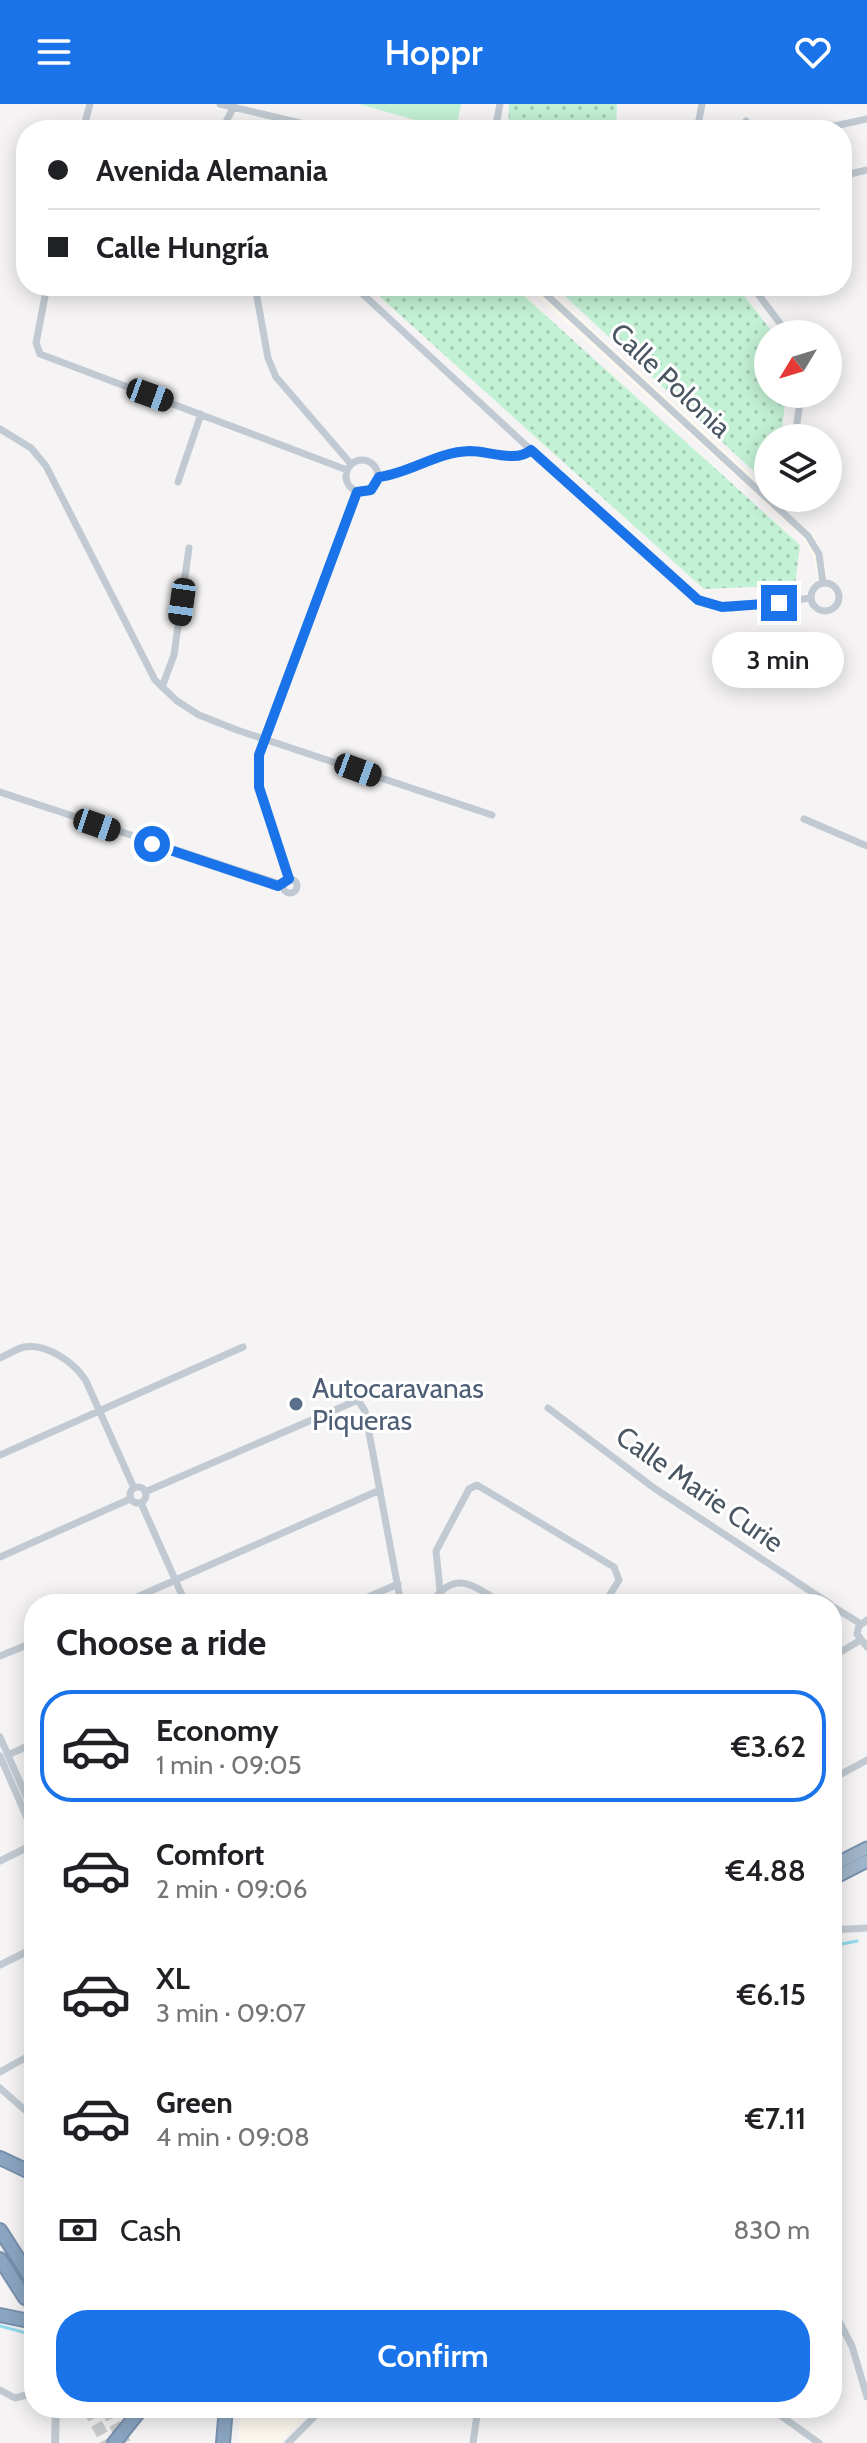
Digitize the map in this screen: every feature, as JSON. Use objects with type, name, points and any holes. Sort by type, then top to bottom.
[{"type":"highway","points":[[842,1861],[867,1848]]},
{"type":"highway","points":[[842,1874],[867,1861]]},
{"type":"highway","points":[[0,2158],[24,2169]]},
{"type":"highway","points":[[0,2230],[24,2267]]},
{"type":"highway","points":[[0,2259],[24,2296]]},
{"type":"highway","points":[[0,2315],[24,2320]]},
{"type":"highway","points":[[114,2443],[134,2418]]},
{"type":"highway","points":[[223,2443],[225,2418]]},
{"type":"street","points":[[220,104],[290,120]]},
{"type":"street","points":[[45,296],[36,343],[40,354],[349,467],[367,460],[376,466],[379,477]]},
{"type":"street","points":[[257,296],[268,358],[276,377],[349,467],[348,485],[357,492],[371,490],[379,477],[441,455],[474,451],[523,455],[531,450]]},
{"type":"street","points":[[365,296],[698,600],[732,608],[811,598]]},
{"type":"street","name":"Calle Polonia","points":[[548,296],[754,486]]},
{"type":"street","points":[[760,296],[778,320]]},
{"type":"street","points":[[178,482],[201,414]]},
{"type":"street","points":[[0,429],[31,448],[46,466],[162,687],[199,715],[492,815]]},
{"type":"street","points":[[0,792],[286,882],[259,787],[264,737],[357,492]]},
{"type":"street","name":"Calle Polonia","points":[[781,512],[812,541],[819,554],[823,583]]},
{"type":"street","points":[[162,687],[174,655],[189,548]]},
{"type":"street","points":[[823,583],[832,586],[838,594],[835,607],[821,611],[811,598],[816,586],[823,583]]},
{"type":"street","points":[[804,819],[867,846]]},
{"type":"street","points":[[0,1358],[25,1347],[44,1350],[76,1367],[134,1488],[130,1499]]},
{"type":"street","points":[[0,1455],[243,1347]]},
{"type":"street","points":[[134,1488],[145,1492],[352,1401],[362,1404],[400,1594]]},
{"type":"street","name":"Calle Marie Curie","points":[[548,1408],[654,1488],[814,1594]]},
{"type":"street","points":[[440,1590],[436,1551],[469,1489],[477,1485],[614,1567],[619,1580],[610,1594]]},
{"type":"street","points":[[144,1594],[380,1490]]},
{"type":"street","points":[[145,1492],[141,1503],[182,1594]]},
{"type":"street","points":[[0,1557],[130,1499],[141,1503]]},
{"type":"street","points":[[437,1594],[455,1582],[466,1582],[487,1594]]},
{"type":"street","points":[[375,1594],[398,1584]]},
{"type":"street","name":"Calle Marie Curie","points":[[842,1611],[864,1622]]},
{"type":"street","points":[[864,1622],[857,1634],[859,1641],[867,1647]]},
{"type":"street","points":[[842,1651],[859,1641]]},
{"type":"street","points":[[0,1656],[24,1646]]},
{"type":"street","points":[[0,1737],[4,1756],[24,1795]]},
{"type":"street","points":[[0,1747],[24,1808]]},
{"type":"street","points":[[4,1756],[24,1747]]},
{"type":"street","points":[[842,1774],[867,1760]]},
{"type":"street","points":[[0,1861],[24,1849]]},
{"type":"street","points":[[842,1929],[867,1928]]},
{"type":"street","points":[[0,1965],[24,1953]]},
{"type":"street","points":[[0,2072],[24,2059]]},
{"type":"street","points":[[0,2088],[24,2109]]},
{"type":"street","points":[[842,2327],[852,2346],[867,2397]]},
{"type":"street","points":[[0,2390],[15,2398],[24,2396]]},
{"type":"street","points":[[55,2443],[56,2418]]},
{"type":"street","points":[[288,2443],[313,2418]]},
{"type":"street","points":[[473,2443],[477,2418]]},
{"type":"street","points":[[784,2418],[819,2443]]},
{"type":"shaded area","points":[[537,296],[556,296],[754,478],[754,493]]},
{"type":"shaded area","points":[[775,512],[787,512],[815,538],[822,551],[828,579],[818,578],[813,555],[801,536]]},
{"type":"shaded area","points":[[240,2418],[304,2418],[280,2443],[239,2443]]},
{"type":"green space","points":[[359,104],[461,104],[458,120],[415,120]]},
{"type":"green space","points":[[509,104],[617,104],[616,120],[508,120]]},
{"type":"green space","points":[[379,296],[524,296],[754,503],[754,512],[763,512],[800,545],[795,585],[704,589]]},
{"type":"green space","points":[[565,296],[744,296],[763,320],[754,320],[754,408],[784,408],[783,424],[754,424],[754,471]]},
{"type":"waterway","points":[[842,1944],[857,1941]]},
{"type":"waterway","points":[[0,2326],[24,2332]]},
{"type":"tunnel","points":[[93,2418],[107,2443]]},
{"type":"tunnel","points":[[111,2418],[125,2443]]},
{"type":"place","name":"Autocaravanas Piqueras","points":[[296,1404]]},
{"type":"route","points":[[152,844],[278,886],[289,879],[259,787],[259,755],[357,492],[371,490],[379,477],[441,455],[474,451],[523,455],[531,450],[691,596],[713,606],[732,608],[779,603]]}]
